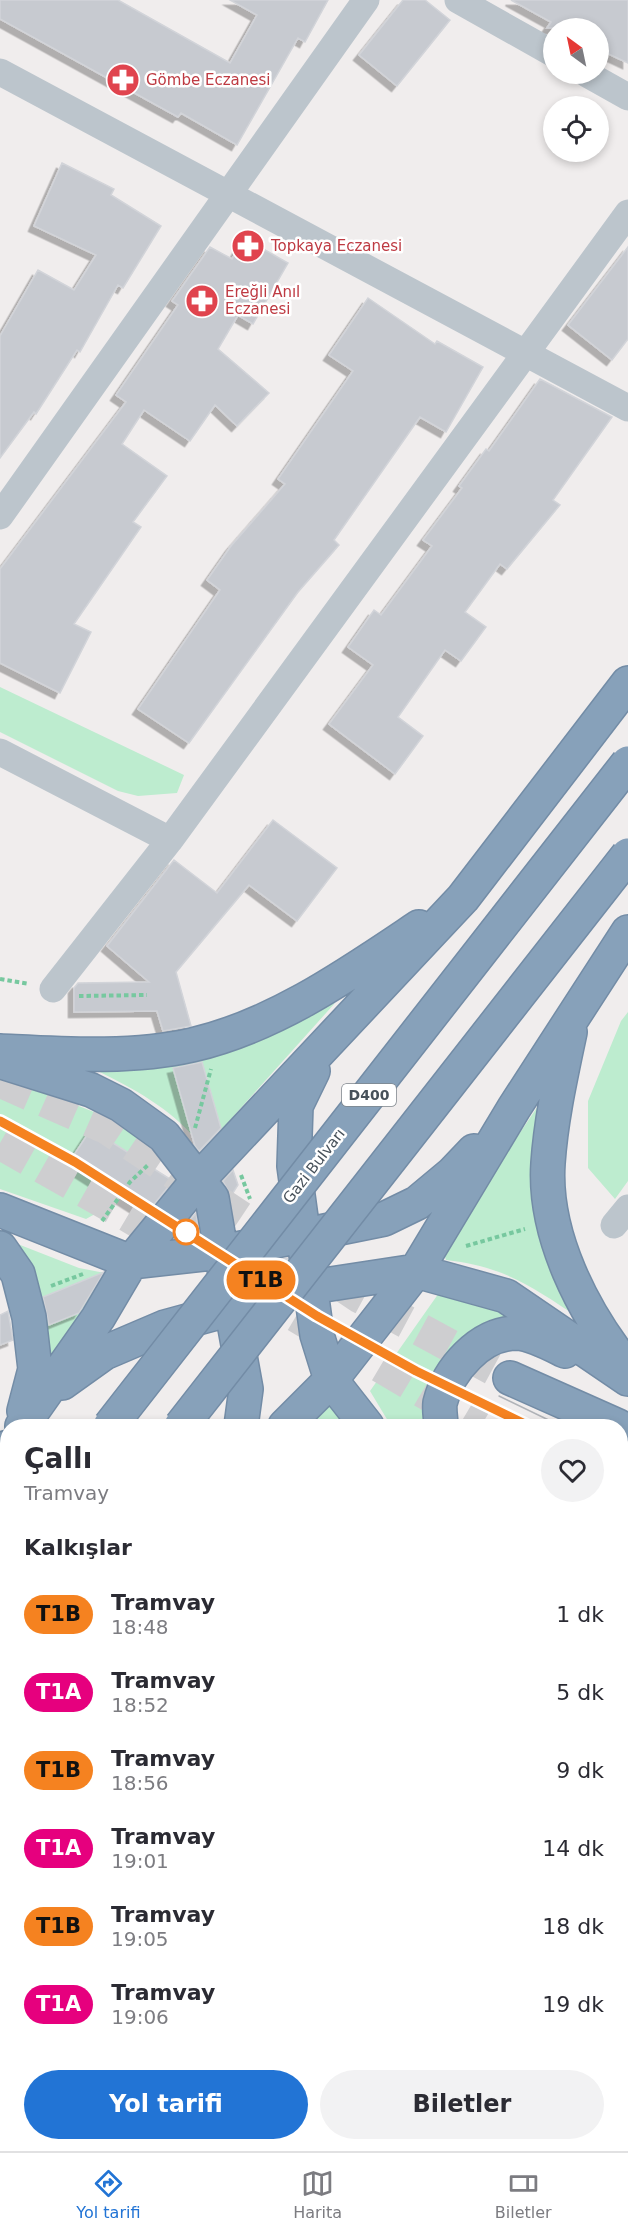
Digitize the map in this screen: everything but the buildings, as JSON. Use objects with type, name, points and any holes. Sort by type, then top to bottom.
[{"type":"highway","points":[[26,1419],[98,1318],[131,1262],[199,1179],[463,898],[628,683]]},
{"type":"highway","name":"Gazi Bulvarı","points":[[115,1419],[628,763]]},
{"type":"highway","points":[[186,1419],[628,855]]},
{"type":"highway","points":[[0,1051],[102,1055],[192,1045],[260,1021],[338,981],[463,898]]},
{"type":"highway","points":[[292,1419],[331,1380],[416,1271],[514,1108],[628,932]]},
{"type":"highway","points":[[573,1014],[556,1104],[548,1164],[552,1215],[582,1298],[603,1338],[628,1369]]},
{"type":"highway","points":[[324,1048],[296,1106],[294,1166],[317,1335],[331,1380],[362,1419]]},
{"type":"highway","points":[[0,1062],[91,1090],[121,1105],[164,1136],[212,1198],[246,1389],[242,1419]]},
{"type":"highway","points":[[0,1210],[131,1262],[222,1252],[384,1219],[417,1203],[453,1173],[514,1108]]},
{"type":"highway","points":[[0,1248],[18,1274],[29,1317],[35,1369],[23,1419]]},
{"type":"highway","points":[[43,1396],[104,1353],[165,1327],[311,1287],[416,1271],[506,1296],[628,1381]]},
{"type":"highway","points":[[441,1419],[440,1407],[444,1389],[454,1371],[467,1355],[501,1336],[518,1333],[546,1342],[628,1381]]},
{"type":"highway","points":[[510,1378],[602,1419]]},
{"type":"street","points":[[0,516],[366,0]]},
{"type":"street","points":[[458,0],[543,48]]},
{"type":"street","points":[[0,72],[628,408]]},
{"type":"street","points":[[605,84],[628,97]]},
{"type":"street","points":[[63,993],[170,840],[528,353],[628,213]]},
{"type":"street","points":[[0,753],[170,840]]},
{"type":"path","points":[[63,993],[147,995]]},
{"type":"green space","points":[[0,687],[184,775],[177,793],[138,796],[118,791],[0,732]]},
{"type":"green space","points":[[335,1003],[222,1129],[199,1142],[163,1109],[124,1084],[94,1069],[242,1043]]},
{"type":"green space","points":[[628,1012],[628,1181],[615,1199],[588,1168],[588,1101],[621,1021]]},
{"type":"green space","points":[[0,1075],[127,1125],[154,1149],[121,1180],[104,1209],[86,1219],[0,1189]]},
{"type":"green space","points":[[538,1106],[533,1160],[579,1318],[532,1288],[501,1273],[484,1267],[446,1260],[442,1248]]},
{"type":"green space","points":[[10,1241],[79,1268],[105,1273],[48,1365]]},
{"type":"green space","points":[[441,1290],[465,1295],[519,1321],[425,1403],[424,1419],[387,1419],[370,1391]]},
{"type":"green space","points":[[335,1406],[342,1419],[312,1419],[322,1408]]},
{"type":"tunnel","points":[[0,1081],[107,1128],[360,1297],[510,1378]]},
{"type":"tunnel","points":[[0,1143],[127,1215],[469,1419]]},
{"type":"tram line","name":"T1B","points":[[0,1121],[75,1162],[317,1316],[416,1371],[515,1419]]},
{"type":"tram line","points":[[499,1396],[547,1419]]},
{"type":"tram line","points":[[493,1408],[515,1419]]},
{"type":"place","name":"Gömbe Eczanesi","points":[[123,80]]},
{"type":"place","name":"Topkaya Eczanesi","points":[[248,246]]},
{"type":"place","name":"Ereğli Anıl Eczanesi","points":[[202,301]]}]
